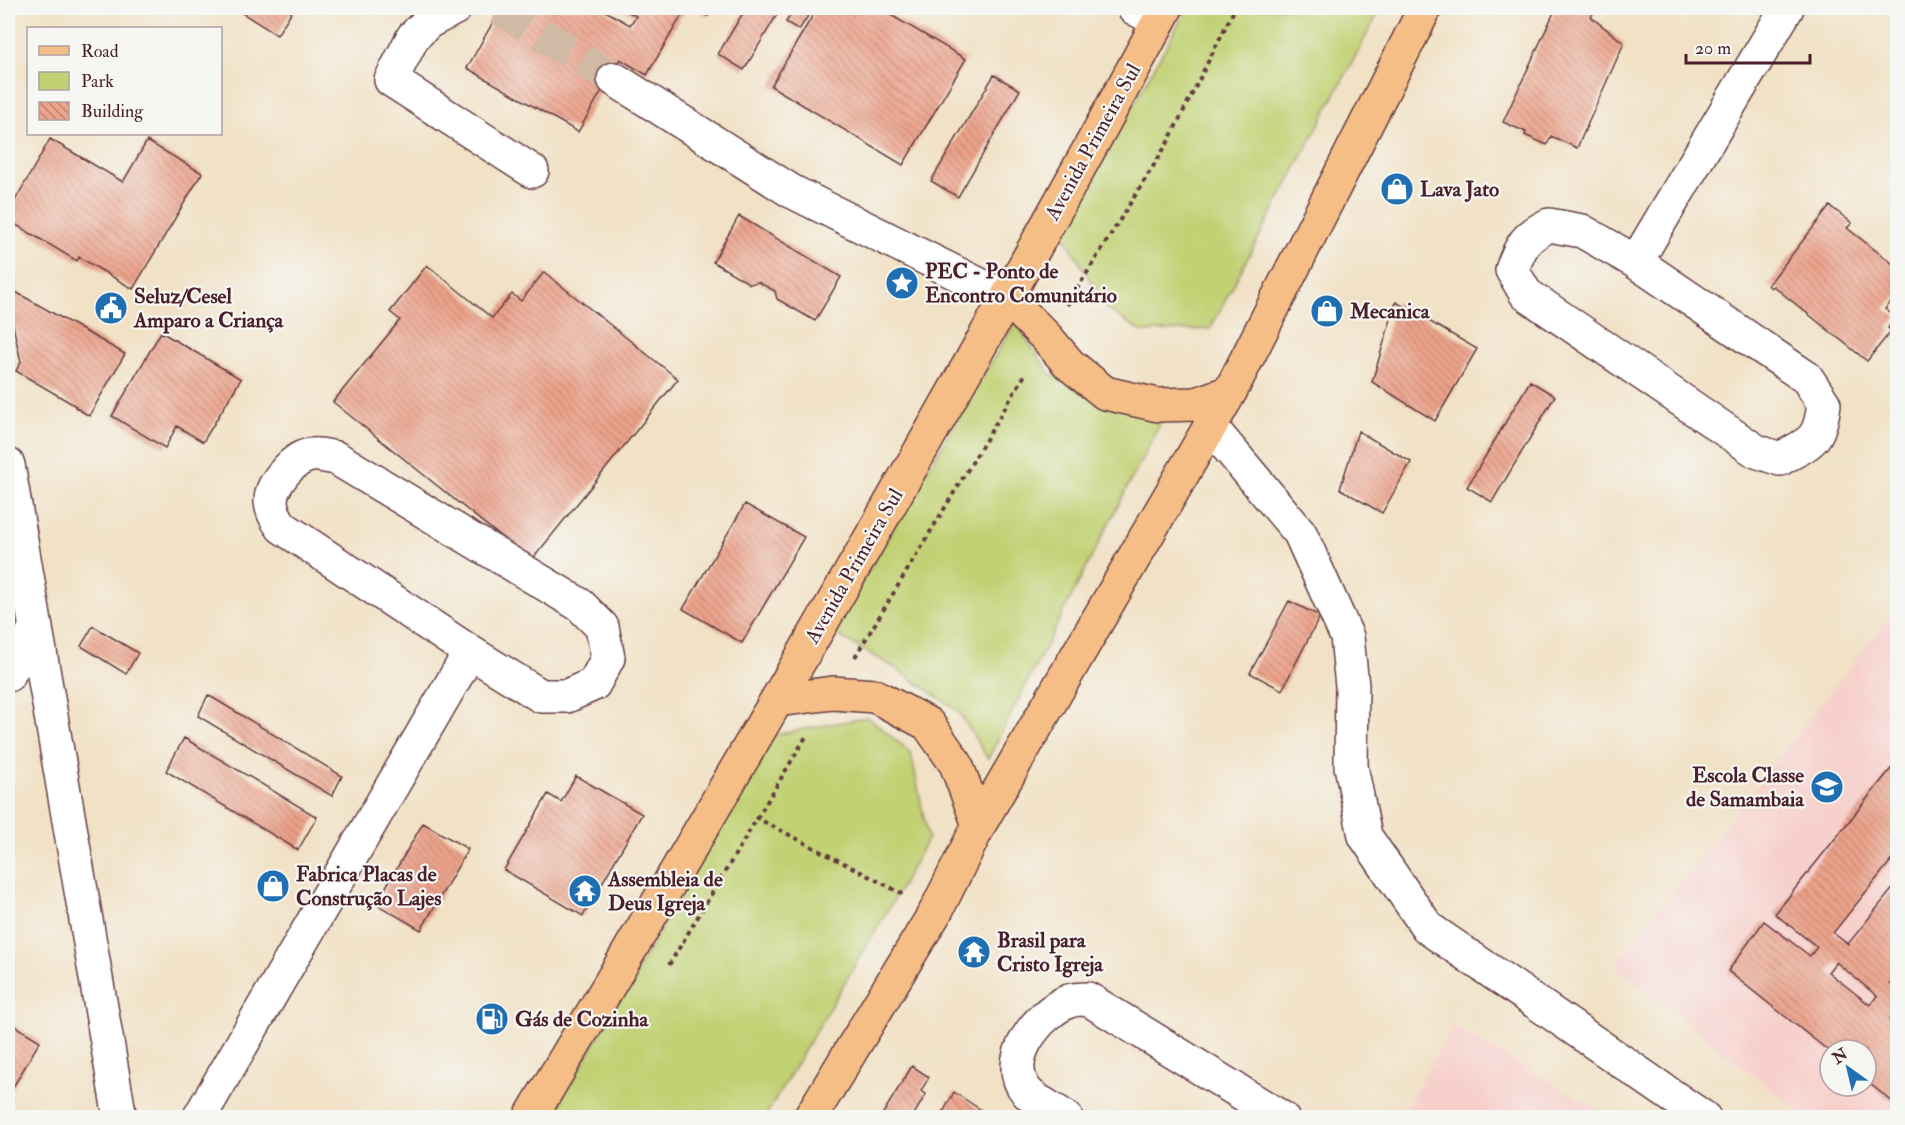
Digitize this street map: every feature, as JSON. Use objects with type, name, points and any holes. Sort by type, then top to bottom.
[{"type":"main road","points":[[810,1118],[936,911],[980,825],[1230,392],[1425,8]]},
{"type":"main road","name":"Avenida Primeira Sul","points":[[530,1118],[721,797],[1008,299],[1153,12]]},
{"type":"main road","points":[[1008,299],[1069,364],[1105,393],[1158,405],[1196,404],[1230,392]]},
{"type":"main road","points":[[777,700],[833,693],[875,696],[928,724],[956,764],[980,825]]},
{"type":"street","points":[[454,8],[428,22],[414,37],[391,80],[532,171]]},
{"type":"street","points":[[1636,262],[1787,8]]},
{"type":"street","points":[[614,79],[791,191],[1008,299]]},
{"type":"street","points":[[1549,225],[1582,231],[1636,262],[1807,378],[1824,404],[1821,424],[1812,441],[1780,459],[1756,451],[1526,294],[1512,270],[1518,251],[1532,233],[1549,225]]},
{"type":"street","points":[[1210,426],[1300,533],[1347,637],[1352,686],[1351,766],[1365,836],[1415,911],[1428,928],[1704,1118]]},
{"type":"street","points":[[312,454],[336,458],[580,605],[602,627],[608,658],[594,684],[567,696],[541,696],[470,652],[282,528],[274,516],[271,499],[279,479],[294,462],[312,454]]},
{"type":"street","points":[[8,465],[120,1118]]},
{"type":"street","points":[[8,675],[35,629]]},
{"type":"street","points":[[199,1118],[470,652]]},
{"type":"street","points":[[1066,1118],[1028,1092],[1017,1073],[1018,1058],[1033,1028],[1050,1012],[1071,1000],[1088,999],[1282,1118]]},
{"type":"path","points":[[667,968],[1047,338],[1167,144],[1235,8]]},
{"type":"path","points":[[721,797],[936,911]]},
{"type":"shaded area","name":"Escola Classe de Samambaia","points":[[1897,607],[1897,1117],[1806,1117],[1615,966]]},
{"type":"shaded area","points":[[1453,1027],[1611,1117],[1400,1117]]},
{"type":"green space","points":[[1187,8],[1381,8],[1210,329],[1142,332],[1106,308],[1063,233]]},
{"type":"green space","points":[[1015,322],[1050,374],[1114,402],[1167,410],[988,759],[958,711],[897,669],[832,632]]},
{"type":"green space","points":[[868,717],[911,753],[928,838],[765,1117],[551,1118],[774,735]]},
{"type":"building","points":[[234,8],[294,8],[277,35]]},
{"type":"building","points":[[501,8],[526,8],[534,12],[537,8],[600,8],[630,25],[636,16],[621,8],[686,8],[647,75],[620,59],[578,132],[467,68]]},
{"type":"building","points":[[693,8],[712,8],[708,16]]},
{"type":"building","points":[[746,8],[781,8],[744,70],[718,54]]},
{"type":"building","points":[[786,8],[813,8],[799,30],[786,22],[791,14],[784,10]]},
{"type":"building","points":[[817,8],[879,8],[966,59],[903,165],[771,86]]},
{"type":"building","points":[[1556,8],[1596,8],[1591,17],[1624,43],[1577,148],[1551,136],[1547,145],[1503,122]]},
{"type":"building","points":[[994,75],[1020,90],[958,197],[931,181]]},
{"type":"building","points":[[50,139],[123,182],[147,141],[202,173],[133,289],[79,257],[77,261],[8,220],[8,213]]},
{"type":"building","points":[[1830,206],[1852,223],[1847,228],[1898,268],[1898,294],[1885,309],[1896,317],[1888,328],[1891,331],[1867,361],[1773,286],[1771,288],[1768,285]]},
{"type":"building","points":[[739,216],[841,277],[815,321],[777,299],[775,291],[758,282],[750,284],[713,262]]},
{"type":"building","points":[[427,265],[492,318],[512,294],[521,301],[544,272],[678,379],[531,561],[333,402],[400,320],[390,312]]},
{"type":"building","points":[[14,291],[125,354],[89,416],[16,371],[21,362],[8,303]]},
{"type":"building","points":[[1396,302],[1477,349],[1435,421],[1372,382]]},
{"type":"building","points":[[161,332],[241,379],[203,442],[177,426],[165,448],[112,416]]},
{"type":"building","points":[[1530,381],[1555,396],[1492,502],[1467,487]]},
{"type":"building","points":[[1358,431],[1411,462],[1382,513],[1340,489]]},
{"type":"building","points":[[745,504],[804,537],[742,643],[683,609]]},
{"type":"building","points":[[1289,601],[1320,616],[1282,690],[1250,673]]},
{"type":"building","points":[[93,626],[138,653],[126,674],[81,646]]},
{"type":"building","points":[[208,695],[342,776],[332,796],[198,716]]},
{"type":"building","points":[[184,738],[317,817],[298,850],[166,771]]},
{"type":"building","points":[[1898,760],[1898,852],[1833,933],[1848,944],[1898,882],[1898,975],[1890,984],[1898,990],[1898,1012],[1896,1010],[1889,1020],[1898,1027],[1898,1097],[1893,1102],[1878,1090],[1878,1038],[1818,1038],[1818,1042],[1728,971],[1764,921],[1810,956],[1817,947],[1775,914]],"holes":[[[1836,962],[1877,996],[1870,1005],[1828,972]]]},
{"type":"building","points":[[576,776],[642,814],[583,916],[504,870],[548,794],[561,802]]},
{"type":"building","points":[[423,823],[468,849],[421,930],[376,904]]},
{"type":"building","points":[[8,1022],[40,1041],[8,1096]]},
{"type":"building","points":[[912,1066],[929,1077],[921,1091],[926,1094],[912,1118],[880,1118]]},
{"type":"building","points":[[954,1092],[993,1118],[940,1118]]},
{"type":"tunnel","points":[[499,8],[614,79]]},
{"type":"place","name":"Lava Jato","points":[[1397,189]]},
{"type":"place","name":"PEC - Ponto de Encontro Comunitário","points":[[902,283]]},
{"type":"place","name":"Seluz/Cesel Amparo a Criança","points":[[111,308]]},
{"type":"place","name":"Mecanica","points":[[1327,311]]},
{"type":"place","name":"Escola Classe de Samambaia","points":[[1827,787]]},
{"type":"place","name":"Fabrica Placas de Construção Lajes","points":[[273,886]]},
{"type":"place","name":"Assembleia de Deus Igreja","points":[[585,891]]},
{"type":"place","name":"Brasil para Cristo Igreja","points":[[974,952]]},
{"type":"place","name":"Gás de Cozinha","points":[[492,1019]]}]
